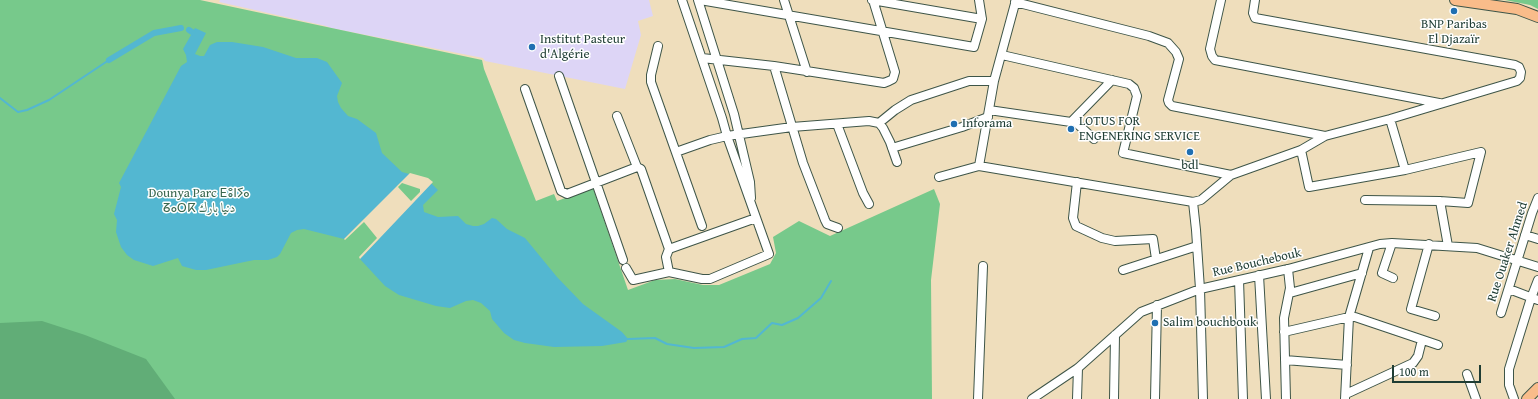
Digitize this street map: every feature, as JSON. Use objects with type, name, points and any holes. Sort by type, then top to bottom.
[{"type":"main road","points":[[1455,0],[1517,9],[1538,17]]},
{"type":"main road","points":[[1527,399],[1538,388]]},
{"type":"street","points":[[698,0],[734,114],[750,182],[750,203]]},
{"type":"street","points":[[559,76],[624,264],[633,280],[669,272],[702,279],[710,279],[768,255],[769,252],[750,203],[683,2],[698,0],[974,47],[982,19],[978,0]]},
{"type":"street","points":[[784,0],[807,72]]},
{"type":"street","points":[[702,58],[774,66],[807,72],[889,82],[895,72],[872,0],[982,19]]},
{"type":"street","points":[[1221,0],[1210,49],[1215,60],[1441,104]]},
{"type":"street","points":[[939,177],[979,166],[1193,202],[1201,200],[1231,175],[1301,150],[1325,136],[1441,104],[1517,81],[1520,78],[1521,72],[1519,67],[1514,65],[1255,18],[1253,13],[1255,0]]},
{"type":"street","points":[[979,166],[994,82],[1015,1],[1149,36],[1168,44],[1176,52],[1179,59],[1168,100],[1172,106],[1325,136]]},
{"type":"street","points":[[658,46],[651,75],[651,82],[702,226]]},
{"type":"street","points":[[1002,55],[1129,84],[1134,88],[1137,96],[1124,153],[1231,175]]},
{"type":"street","points":[[774,66],[803,163],[825,220],[827,224],[838,228]]},
{"type":"street","points":[[892,148],[962,127],[988,113],[1071,122],[1112,80]]},
{"type":"street","points":[[879,123],[895,110],[911,100],[969,81],[994,82]]},
{"type":"street","points":[[525,89],[561,192],[567,194],[637,167]]},
{"type":"street","points":[[617,116],[637,167],[641,168],[669,249],[666,257],[669,272]]},
{"type":"street","points":[[1390,119],[1404,170]]},
{"type":"street","points":[[1073,120],[1094,139]]},
{"type":"street","points":[[676,152],[710,140],[727,136],[792,127],[869,121],[879,123]]},
{"type":"street","points":[[879,123],[892,148],[897,162]]},
{"type":"street","points":[[837,124],[863,193],[869,204]]},
{"type":"street","points":[[1301,150],[1309,187],[1404,170],[1481,152],[1468,203],[1365,200]]},
{"type":"street","points":[[1077,182],[1073,218],[1076,226],[1102,238],[1115,241],[1153,239],[1156,259]]},
{"type":"street","name":"Rue Ouaker Ahmed","points":[[1501,313],[1538,198]]},
{"type":"street","points":[[1440,201],[1448,246]]},
{"type":"street","points":[[1193,202],[1200,289],[1203,399]]},
{"type":"street","points":[[669,249],[756,218]]},
{"type":"street","points":[[1525,235],[1538,239]]},
{"type":"street","points":[[1392,243],[1382,273],[1393,278]]},
{"type":"street","name":"Rue Bouchebouk","points":[[1032,399],[1078,368],[1141,312],[1200,289],[1288,269],[1380,244],[1392,243],[1477,248],[1538,267]]},
{"type":"street","points":[[1429,244],[1411,309],[1435,316]]},
{"type":"street","points":[[1123,270],[1197,246]]},
{"type":"street","points":[[1369,248],[1349,317],[1345,396],[1413,363],[1418,356],[1422,340]]},
{"type":"street","points":[[978,399],[983,266]]},
{"type":"street","points":[[1286,399],[1284,311],[1290,293],[1288,269]]},
{"type":"street","points":[[1290,293],[1362,273]]},
{"type":"street","points":[[1259,276],[1266,399]]},
{"type":"street","points":[[1239,280],[1243,399]]},
{"type":"street","points":[[1514,399],[1509,385],[1509,369],[1534,299],[1538,280]]},
{"type":"street","points":[[1509,289],[1534,299]]},
{"type":"street","points":[[1155,399],[1157,305]]},
{"type":"street","points":[[1284,332],[1349,317],[1357,318],[1438,345]]},
{"type":"street","points":[[1114,399],[1116,335]]},
{"type":"street","points":[[1285,360],[1347,365]]},
{"type":"street","points":[[1076,399],[1078,368]]},
{"type":"street","points":[[1467,374],[1476,399]]},
{"type":"shaded area","name":"Institut Pasteur d'Algérie","points":[[220,0],[649,0],[653,16],[638,21],[641,35],[625,89],[485,61],[483,58],[331,28],[219,2]]},
{"type":"green space","name":"Dounya Parc ⴹⵓⵏⵢⴰ ⵒⴰⵔⴽ دنيا بارك","points":[[0,0],[200,0],[482,60],[484,69],[536,201],[554,194],[557,201],[593,188],[628,290],[655,280],[675,279],[703,285],[719,285],[770,264],[776,253],[773,237],[799,221],[830,236],[934,189],[940,204],[931,280],[932,399],[0,399]]},
{"type":"green space","points":[[1505,0],[1538,0],[1538,9],[1530,5]]},
{"type":"green space","points":[[42,321],[85,335],[146,359],[175,399],[0,399],[0,323]]},
{"type":"water","points":[[195,28],[206,33],[195,54],[200,56],[204,56],[210,45],[217,42],[232,42],[263,47],[296,58],[317,58],[327,62],[342,83],[337,96],[341,108],[348,116],[357,119],[376,133],[382,153],[402,172],[427,179],[438,190],[423,205],[424,212],[438,217],[458,216],[466,224],[473,226],[484,224],[492,218],[496,219],[507,229],[525,238],[557,277],[583,304],[622,332],[628,339],[626,342],[602,346],[554,347],[525,343],[514,340],[504,333],[492,319],[490,311],[481,303],[473,300],[466,301],[450,308],[436,306],[399,295],[385,286],[360,259],[380,238],[364,219],[344,239],[304,229],[297,230],[291,233],[280,254],[277,257],[268,260],[254,260],[206,270],[196,270],[182,266],[178,258],[153,266],[134,260],[127,255],[121,247],[116,232],[117,220],[114,214],[121,187],[119,183],[181,66],[187,62],[183,49]],"holes":[[[402,181],[421,188],[422,193],[411,204],[396,187]]]},
{"type":"pier","points":[[410,173],[428,178],[433,182],[360,259],[359,257],[377,238],[364,222],[345,240],[344,239]],"holes":[[[402,183],[420,189],[420,192],[411,201],[398,187]]]},
{"type":"waterway","points":[[109,60],[154,33],[181,28]]},
{"type":"waterway","points":[[0,98],[18,112],[27,110],[49,100],[109,60]]},
{"type":"waterway","points":[[628,339],[655,338],[667,344],[694,348],[724,347],[742,339],[756,338],[772,323],[782,325],[798,318],[821,298],[831,281]]},
{"type":"place","name":"BNP Paribas El Djazaïr","points":[[1454,11]]},
{"type":"place","name":"Institut Pasteur d'Algérie","points":[[532,47]]},
{"type":"place","name":"Inforama","points":[[954,124]]},
{"type":"place","name":"LOTUS FOR ENGENERING SERVICE","points":[[1071,129]]},
{"type":"place","name":"bdl","points":[[1190,152]]},
{"type":"place","name":"Salim bouchbouk","points":[[1155,323]]}]
